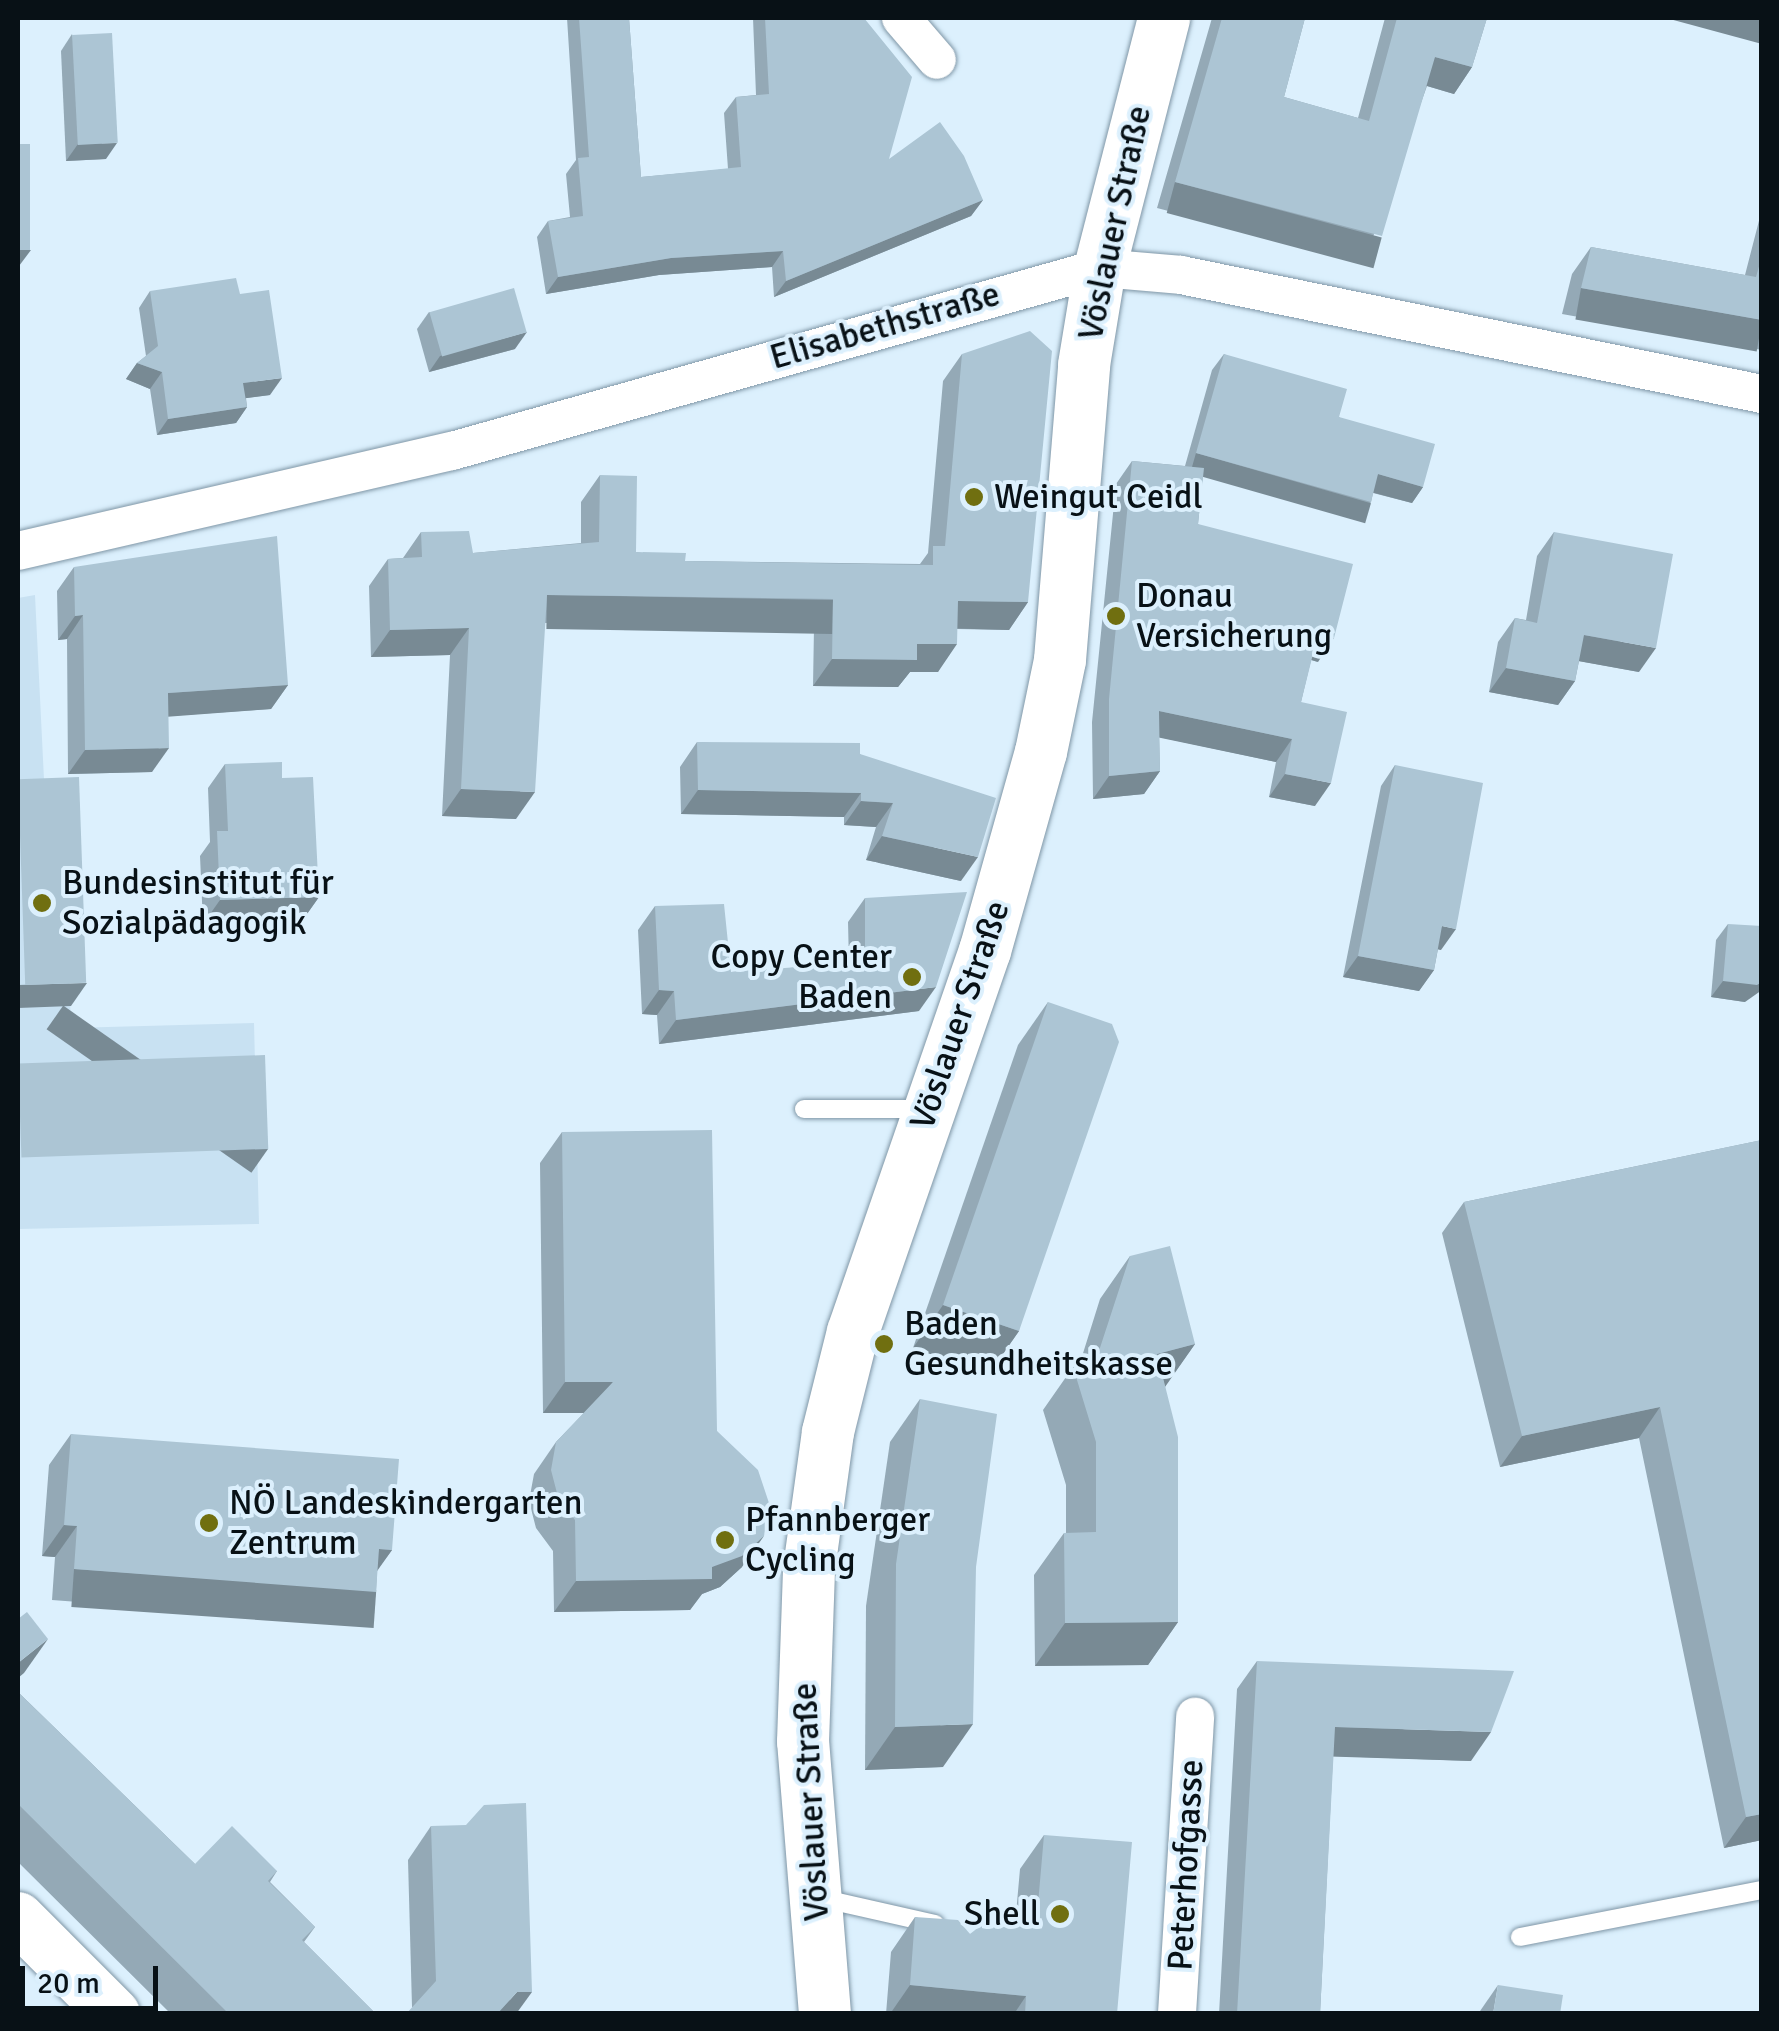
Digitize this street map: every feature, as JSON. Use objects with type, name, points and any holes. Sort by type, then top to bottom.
[{"type":"street","points":[[901,18],[937,60]]},
{"type":"street","name":"Vöslauer Straße","points":[[825,2014],[814,1896],[804,1650],[828,1432],[852,1332],[984,950],[1060,660],[1084,366],[1100,268],[1164,18]]},
{"type":"street","name":"Elisabethstraße","points":[[18,551],[452,451],[1100,268],[1181,274],[1762,394]]},
{"type":"street","name":"Peterhofgasse","points":[[1177,2014],[1194,1717]]},
{"type":"street","points":[[18,1918],[114,2014]]},
{"type":"lane","points":[[804,1109],[928,1109]]},
{"type":"lane","points":[[1520,1937],[1762,1890]]},
{"type":"lane","points":[[814,1896],[936,1925],[948,1949]]},
{"type":"shaded area","name":"Bundesinstitut für Sozialpädagogik","points":[[35,595],[45,800],[63,800],[71,1028],[254,1023],[259,1224],[18,1229],[18,598]]},
{"type":"building","points":[[579,18],[629,18],[641,177],[741,167],[736,97],[769,94],[765,18],[864,18],[912,77],[889,159],[940,122],[964,156],[983,200],[786,281],[783,251],[671,258],[558,277],[548,221],[583,216],[578,158],[589,157]]},
{"type":"building","points":[[1222,18],[1305,18],[1284,97],[1369,121],[1397,18],[1487,18],[1472,67],[1435,57],[1382,236],[1175,182]]},
{"type":"building","points":[[112,33],[118,143],[78,145],[72,35]]},
{"type":"building","points":[[18,144],[30,144],[30,250],[18,250]]},
{"type":"building","points":[[1591,247],[1756,277],[1762,256],[1762,320],[1581,288]]},
{"type":"building","points":[[236,278],[240,294],[269,290],[282,378],[243,383],[247,407],[168,419],[162,372],[137,363],[158,346],[150,291]]},
{"type":"building","points":[[514,288],[527,332],[442,356],[429,312]]},
{"type":"building","points":[[1030,331],[1052,351],[1028,602],[958,601],[957,644],[917,644],[917,660],[832,659],[833,599],[547,595],[535,792],[461,789],[469,628],[390,630],[388,559],[422,557],[421,532],[469,531],[473,553],[599,542],[600,475],[637,476],[636,552],[686,553],[685,561],[933,565],[933,546],[945,546],[962,354]]},
{"type":"building","points":[[1224,354],[1347,389],[1339,417],[1435,444],[1423,487],[1378,474],[1371,502],[1196,453]]},
{"type":"building","points":[[1132,461],[1204,468],[1198,524],[1353,564],[1334,638],[1318,634],[1301,702],[1347,712],[1331,783],[1285,774],[1292,739],[1159,711],[1160,771],[1109,776],[1109,699]]},
{"type":"building","points":[[1554,532],[1673,554],[1656,648],[1584,635],[1575,681],[1506,668],[1515,618],[1537,623]]},
{"type":"building","points":[[277,536],[288,685],[168,693],[169,748],[85,750],[83,615],[75,616],[74,567]]},
{"type":"building","points":[[697,742],[860,743],[860,754],[996,798],[978,857],[882,836],[893,803],[861,801],[861,793],[698,790]]},
{"type":"building","points":[[282,762],[282,778],[313,777],[319,897],[220,900],[217,831],[228,831],[225,764]]},
{"type":"building","points":[[1395,765],[1483,783],[1456,929],[1442,926],[1434,970],[1358,956]]},
{"type":"building","points":[[79,777],[86,983],[25,985],[18,779]]},
{"type":"building","points":[[967,892],[936,987],[676,1020],[674,991],[659,990],[655,906],[724,904],[731,972],[865,962],[865,898]]},
{"type":"building","points":[[1728,924],[1762,926],[1762,982],[1757,985],[1723,981]]},
{"type":"building","points":[[1048,1002],[1112,1024],[1119,1042],[1019,1331],[943,1305]]},
{"type":"building","points":[[265,1055],[268,1149],[21,1158],[18,1064]]},
{"type":"building","points":[[712,1130],[717,1431],[758,1470],[770,1506],[764,1536],[742,1556],[712,1567],[712,1579],[576,1581],[575,1520],[558,1497],[551,1470],[556,1442],[613,1382],[565,1382],[562,1132]]},
{"type":"building","points":[[1762,1140],[1762,1814],[1746,1817],[1660,1407],[1522,1436],[1464,1202]]},
{"type":"building","points":[[1170,1246],[1195,1344],[1157,1354],[1178,1437],[1178,1622],[1065,1623],[1064,1533],[1096,1532],[1096,1442],[1073,1367],[1096,1360],[1130,1256]]},
{"type":"building","points":[[920,1399],[997,1414],[976,1567],[973,1724],[895,1727],[896,1564]]},
{"type":"building","name":"NÖ Landeskindergarten Zentrum","points":[[71,1434],[399,1459],[392,1550],[379,1549],[376,1592],[74,1569],[77,1526],[64,1525]]},
{"type":"building","points":[[27,1612],[48,1639],[18,1663],[18,1619]]},
{"type":"building","points":[[1257,1661],[1514,1671],[1491,1732],[1335,1727],[1320,2014],[1237,2014]]},
{"type":"building","points":[[18,1692],[195,1864],[232,1826],[277,1871],[268,1881],[315,1927],[302,1940],[376,2014],[229,2014],[18,1804]]},
{"type":"building","points":[[526,1803],[532,1992],[517,1992],[497,2014],[406,2014],[436,1981],[431,1826],[466,1825],[484,1805]]},
{"type":"building","points":[[1044,1835],[1132,1842],[1117,2014],[1025,2014],[1026,1996],[910,1985],[915,1917],[958,1920],[970,1934],[984,1923],[1036,1927]]},
{"type":"building","points":[[1498,1985],[1563,1995],[1560,2014],[1493,2014]]},
{"type":"place","name":"Weingut Ceidl","points":[[974,497]]},
{"type":"place","name":"Donau Versicherung","points":[[1116,616]]},
{"type":"place","name":"Bundesinstitut für Sozialpädagogik","points":[[42,903]]},
{"type":"place","name":"Copy Center Baden","points":[[912,977]]},
{"type":"place","name":"Baden Gesundheitskasse","points":[[884,1344]]},
{"type":"place","name":"NÖ Landeskindergarten Zentrum","points":[[209,1523]]},
{"type":"place","name":"Pfannberger Cycling","points":[[725,1540]]},
{"type":"place","name":"Shell","points":[[1060,1914]]}]
